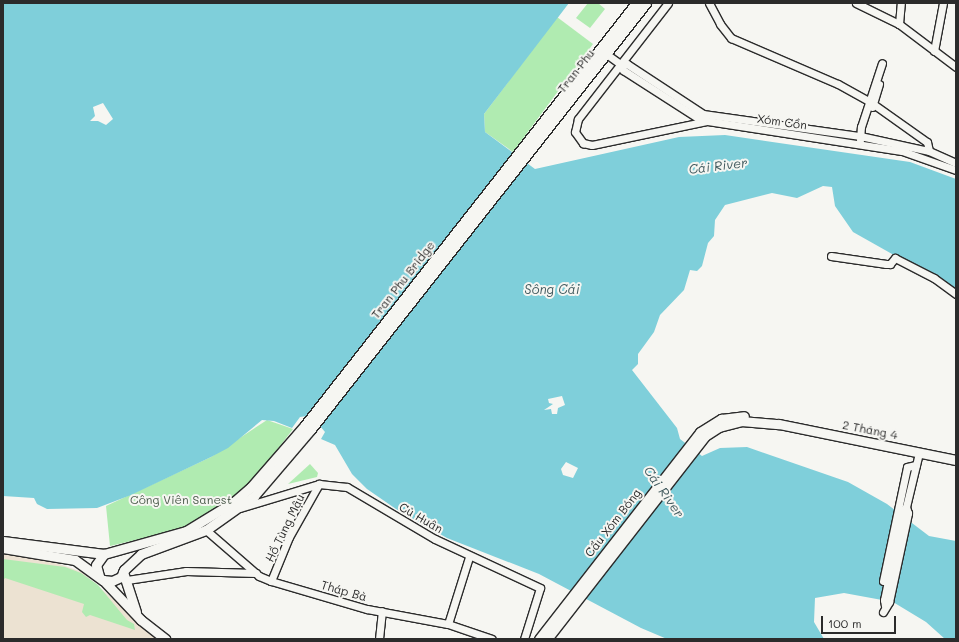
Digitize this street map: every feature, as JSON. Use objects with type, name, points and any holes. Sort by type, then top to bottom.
[{"type":"main road","name":"Tran Phu","points":[[523,152],[602,50],[636,3]]},
{"type":"main road","name":"Tran Phu","points":[[602,50],[646,3]]},
{"type":"main road","name":"Tran Phu Bridge","points":[[308,427],[523,152]]},
{"type":"main road","name":"2 Tháng 4","points":[[741,418],[778,424],[956,460]]},
{"type":"main road","name":"Cầu Xóm Bóng","points":[[549,633],[705,436],[719,426],[741,418]]},
{"type":"main road","points":[[101,578],[112,581],[125,574],[145,553],[206,530],[238,508],[257,493],[308,427]]},
{"type":"main road","points":[[101,578],[96,565],[107,554],[151,542],[194,527],[235,501],[251,487],[308,427]]},
{"type":"main road","points":[[3,541],[107,554],[121,558],[134,606],[141,620]]},
{"type":"main road","points":[[39,546],[108,549],[151,542]]},
{"type":"main road","points":[[3,548],[75,560],[101,578],[141,620],[165,639]]},
{"type":"main road","points":[[539,639],[549,633]]},
{"type":"street","points":[[668,3],[576,122],[575,132],[583,143],[592,145],[708,119]]},
{"type":"street","points":[[709,3],[720,24],[731,38],[838,84],[871,102],[926,142],[928,151]]},
{"type":"street","points":[[856,3],[899,24],[956,67]]},
{"type":"street","points":[[899,24],[901,3]]},
{"type":"street","points":[[934,51],[943,3]]},
{"type":"street","name":"Xóm Cồn","points":[[602,50],[620,64],[623,70],[680,108],[708,119],[928,151],[956,163]]},
{"type":"street","points":[[860,140],[884,64]]},
{"type":"street","name":"Xóm Cồn","points":[[860,140],[917,154],[956,170]]},
{"type":"street","points":[[831,256],[886,264],[890,264],[895,258],[928,275],[956,294]]},
{"type":"street","points":[[916,465],[907,467],[880,597],[883,612],[908,513],[906,507],[919,453]]},
{"type":"street","name":"Cù Huân","points":[[238,508],[319,484],[347,487],[469,557],[540,588],[524,639]]},
{"type":"street","name":"Hồ Tùng Mậu","points":[[271,581],[289,537],[319,484]]},
{"type":"street","points":[[257,493],[257,499],[264,500]]},
{"type":"street","name":"Tháp Bà","points":[[206,530],[256,573],[271,581],[367,609],[448,624],[492,639]]},
{"type":"street","points":[[448,624],[469,557]]},
{"type":"street","points":[[125,574],[186,571],[256,573]]},
{"type":"street","points":[[379,639],[382,611]]},
{"type":"shaded area","points":[[3,553],[51,561],[82,572],[159,639],[3,639]]},
{"type":"green space","points":[[588,3],[598,3],[605,9],[590,28],[576,18]]},
{"type":"green space","points":[[557,17],[593,44],[513,152],[485,132],[484,114]]},
{"type":"green space","name":"Công Viên Sanest","points":[[267,420],[293,429],[261,471],[233,498],[182,529],[110,546],[106,506],[211,457]]},
{"type":"green space","points":[[310,464],[318,473],[317,477],[288,484]]},
{"type":"green space","points":[[3,559],[65,567],[81,573],[98,585],[127,620],[134,624],[135,630],[90,615],[86,617],[82,612],[84,604],[5,578],[3,581]]},
{"type":"water","points":[[3,3],[569,3],[484,114],[485,132],[535,169],[679,137],[725,135],[910,162],[956,179],[956,290],[853,232],[835,206],[832,187],[823,186],[797,198],[772,193],[725,205],[715,220],[714,236],[708,243],[702,266],[697,271],[690,270],[684,290],[660,315],[654,332],[638,354],[638,364],[632,370],[677,428],[680,439],[702,456],[720,448],[747,447],[848,482],[887,504],[929,536],[956,541],[956,639],[945,639],[926,622],[893,602],[844,593],[815,598],[814,622],[824,639],[667,639],[641,628],[539,574],[447,538],[396,509],[367,489],[352,474],[335,445],[321,439],[325,432],[315,420],[307,416],[300,417],[292,428],[274,421],[262,420],[228,448],[131,495],[97,508],[47,509],[37,504],[34,498],[3,496]],"holes":[[[103,103],[113,119],[106,125],[98,121],[90,121],[95,116],[93,107]],[[562,396],[565,405],[558,408],[557,414],[552,414],[551,409],[544,410],[553,404],[549,403],[548,399]],[[566,462],[578,468],[573,478],[563,475],[561,469]]]},
{"type":"water label","name":"Cái River","points":[[718,166]]},
{"type":"water label","name":"Sông Cái","points":[[552,289]]},
{"type":"water label","name":"Cái River","points":[[664,492]]}]
